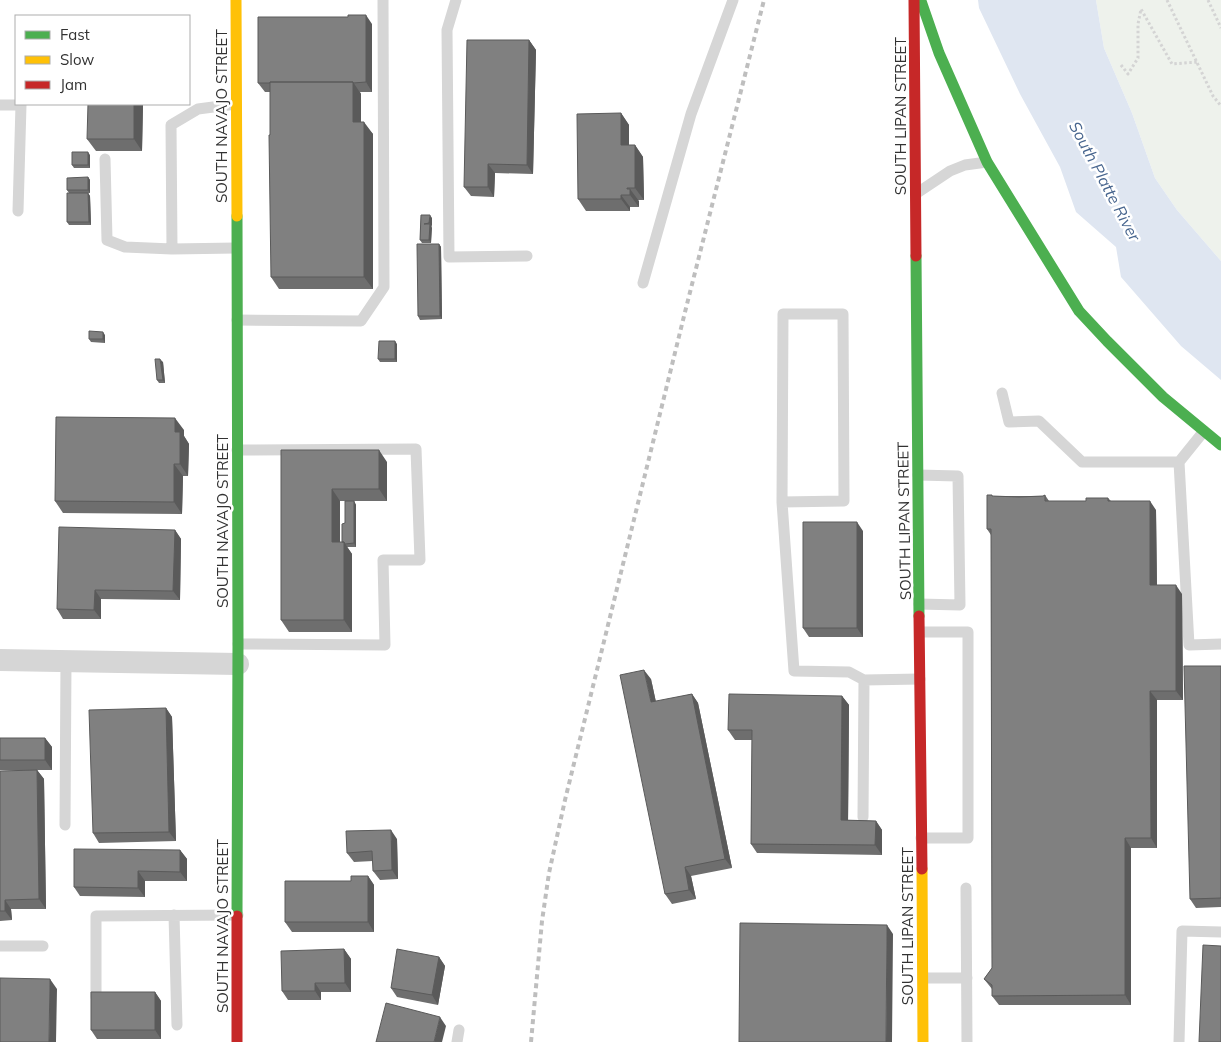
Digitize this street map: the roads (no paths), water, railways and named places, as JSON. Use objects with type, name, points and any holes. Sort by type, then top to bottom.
[{"type":"street","name":"SOUTH NAVAJO STREET","points":[[236,0],[237,1042]]},
{"type":"street","name":"SOUTH LIPAN STREET","points":[[914,0],[923,1042]]},
{"type":"street","points":[[921,0],[939,53],[987,162],[1079,311],[1162,397],[1221,445]]},
{"type":"street","points":[[0,660],[66,662],[238,654]]},
{"type":"lane","points":[[237,320],[361,321],[384,287],[383,0]]},
{"type":"lane","points":[[456,0],[447,30],[449,257],[527,256]]},
{"type":"lane","points":[[643,283],[691,114],[733,0]]},
{"type":"lane","points":[[172,250],[171,125],[198,109],[236,104]]},
{"type":"lane","points":[[0,105],[21,105],[18,211]]},
{"type":"lane","points":[[105,159],[107,240],[125,247],[172,250],[236,248]]},
{"type":"lane","points":[[916,194],[950,171],[965,165],[987,162]]},
{"type":"lane","points":[[782,502],[844,501],[843,314],[783,314],[782,502],[794,671],[849,672],[864,680],[920,679]]},
{"type":"lane","points":[[1002,394],[1009,422],[1039,421],[1082,462],[1179,462]]},
{"type":"lane","points":[[1204,431],[1179,462],[1189,645],[1221,644]]},
{"type":"lane","points":[[237,450],[416,449],[420,560],[383,560],[385,645],[238,654]]},
{"type":"lane","points":[[918,475],[958,476],[960,605],[919,604]]},
{"type":"lane","points":[[920,632],[968,632],[968,838],[921,838]]},
{"type":"lane","points":[[65,825],[66,662]]},
{"type":"lane","points":[[863,817],[864,680]]},
{"type":"lane","points":[[966,888],[968,1042]]},
{"type":"lane","points":[[174,915],[177,1025]]},
{"type":"lane","points":[[96,997],[96,916],[238,915]]},
{"type":"lane","points":[[1179,1042],[1182,931],[1221,932]]},
{"type":"lane","points":[[0,946],[43,946]]},
{"type":"lane","points":[[922,978],[967,978]]},
{"type":"lane","points":[[456,1042],[460,1030]]},
{"type":"water","name":"South Platte River","points":[[978,0],[1096,0],[1104,48],[1132,113],[1155,178],[1177,210],[1221,261],[1221,380],[1181,346],[1121,277],[1116,247],[1076,212],[1060,167],[1020,94],[979,8]]},
{"type":"railway","points":[[531,1042],[542,921],[549,873],[565,800],[764,0]]}]
